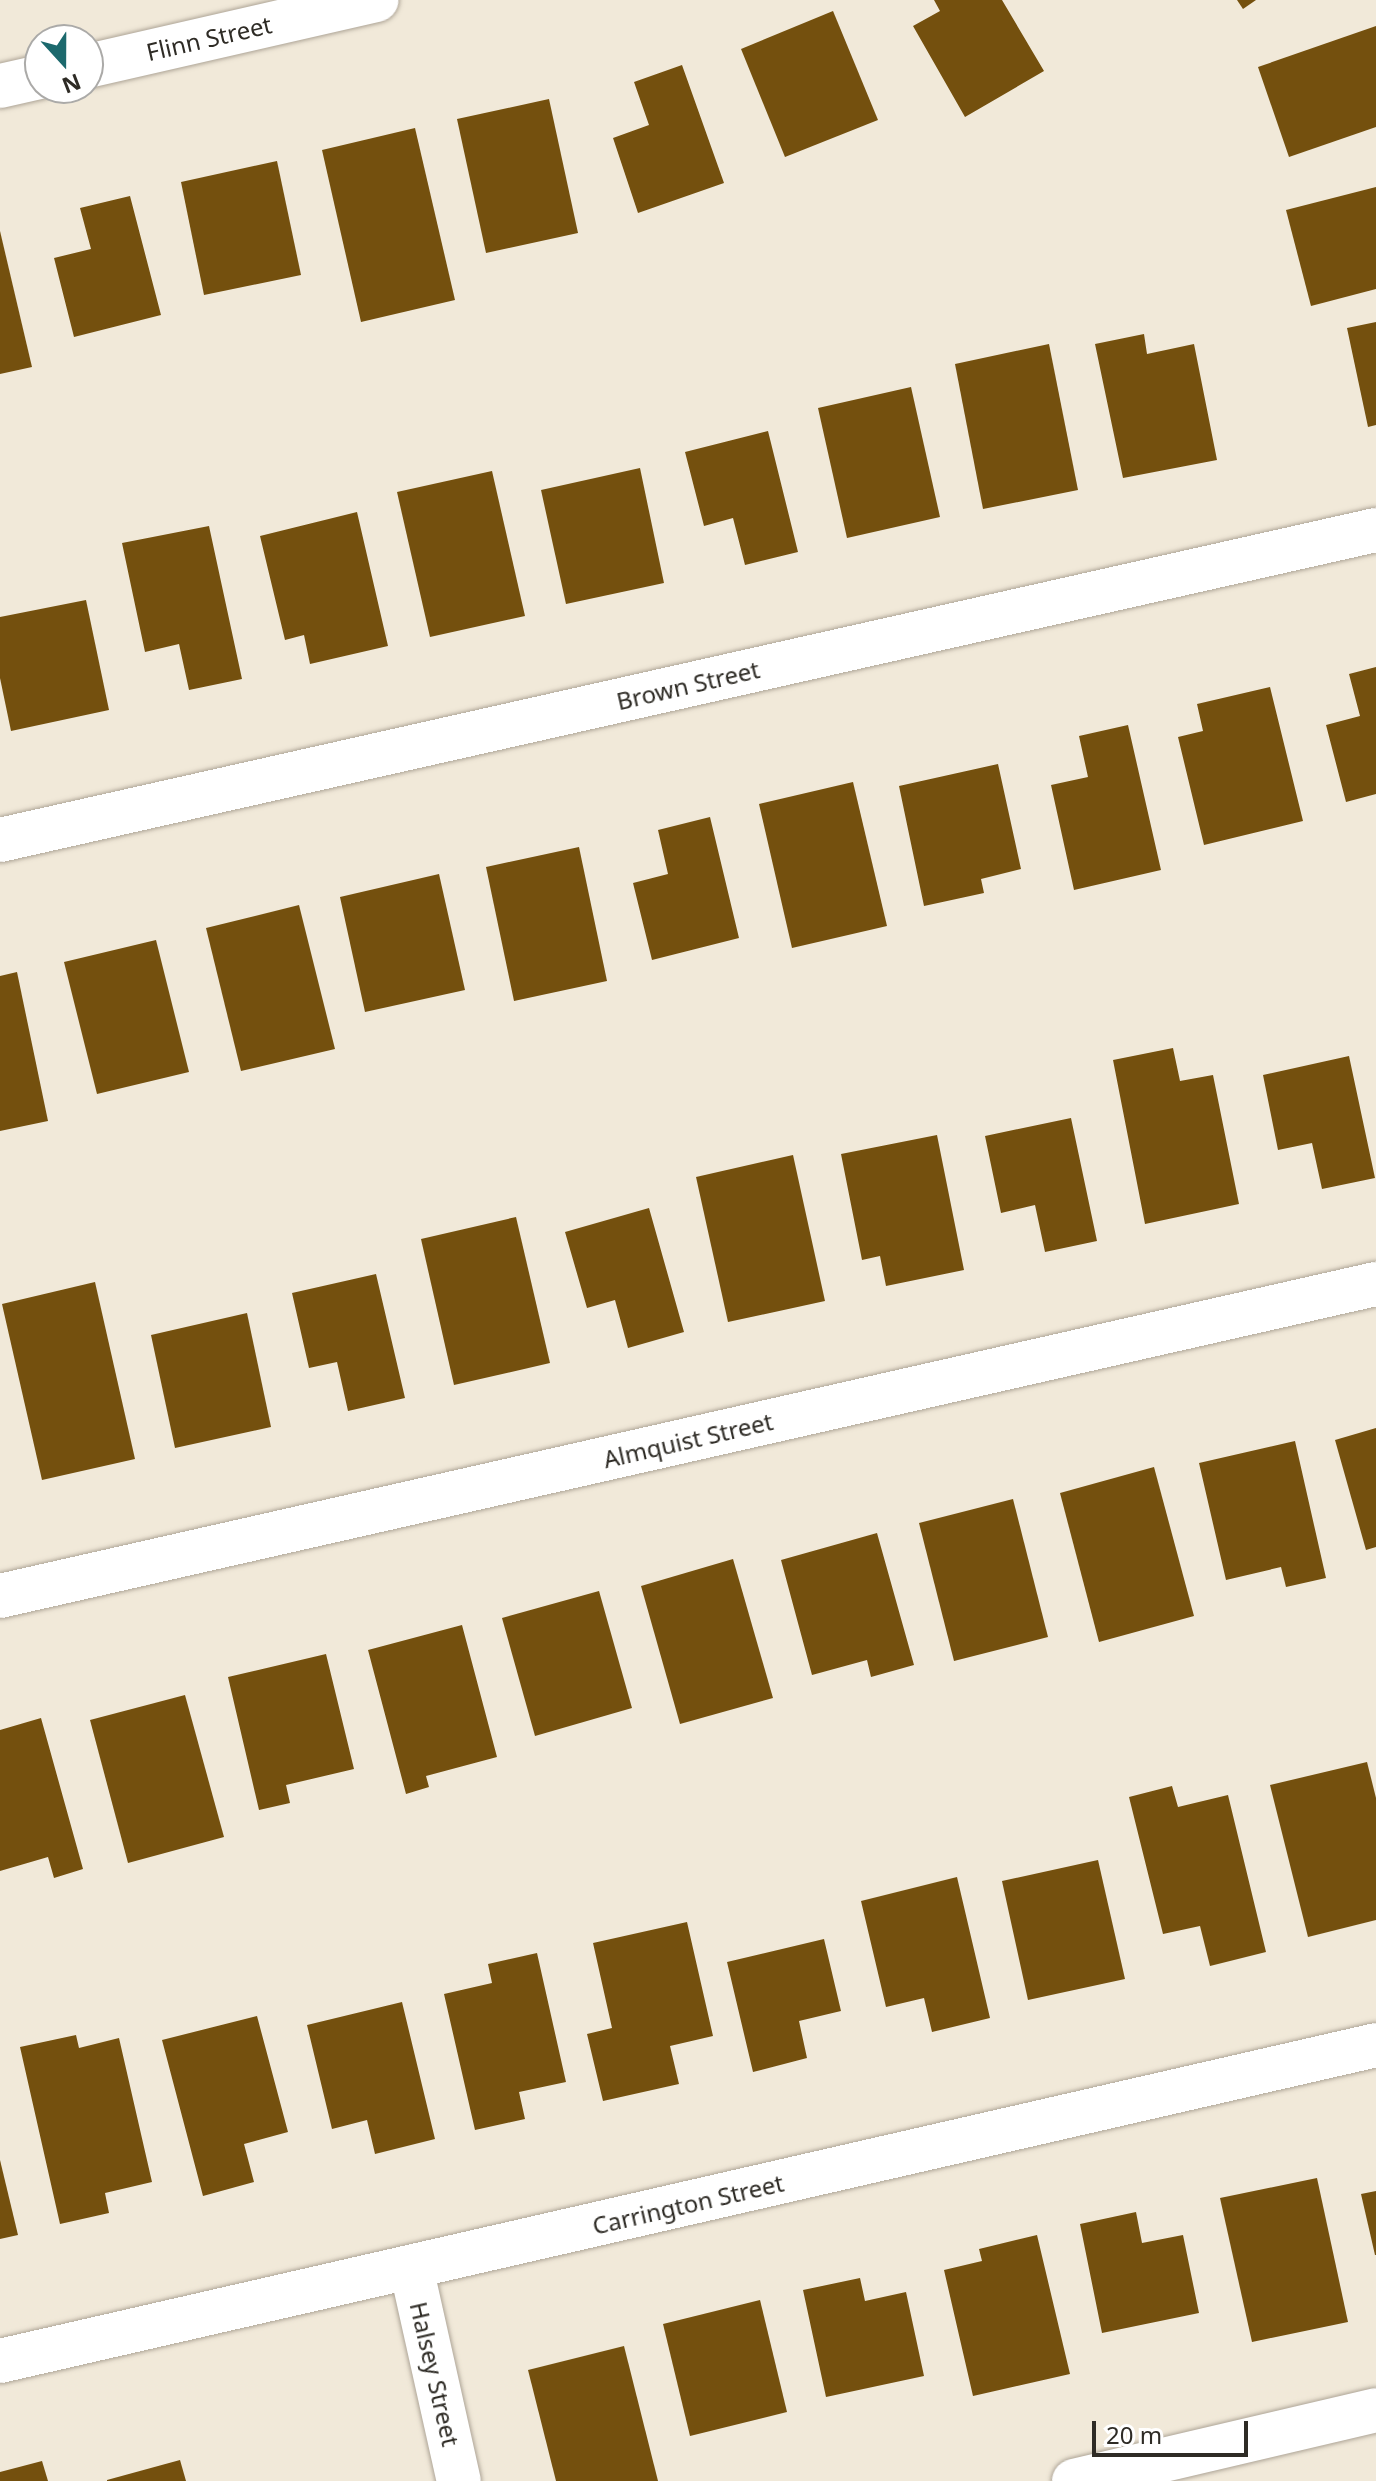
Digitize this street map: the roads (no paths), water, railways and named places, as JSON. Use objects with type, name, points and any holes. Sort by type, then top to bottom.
[{"type":"street","name":"Flinn Street","points":[[104,62],[377,0]]},
{"type":"street","points":[[0,86],[24,81]]},
{"type":"street","name":"Brown Street","points":[[0,840],[1376,530]]},
{"type":"street","name":"Almquist Street","points":[[0,1596],[1376,1284]]},
{"type":"street","name":"Carrington Street","points":[[0,2361],[1376,2045]]},
{"type":"street","name":"Halsey Street","points":[[411,2267],[459,2481]]},
{"type":"street","points":[[1074,2481],[1376,2410]]}]
